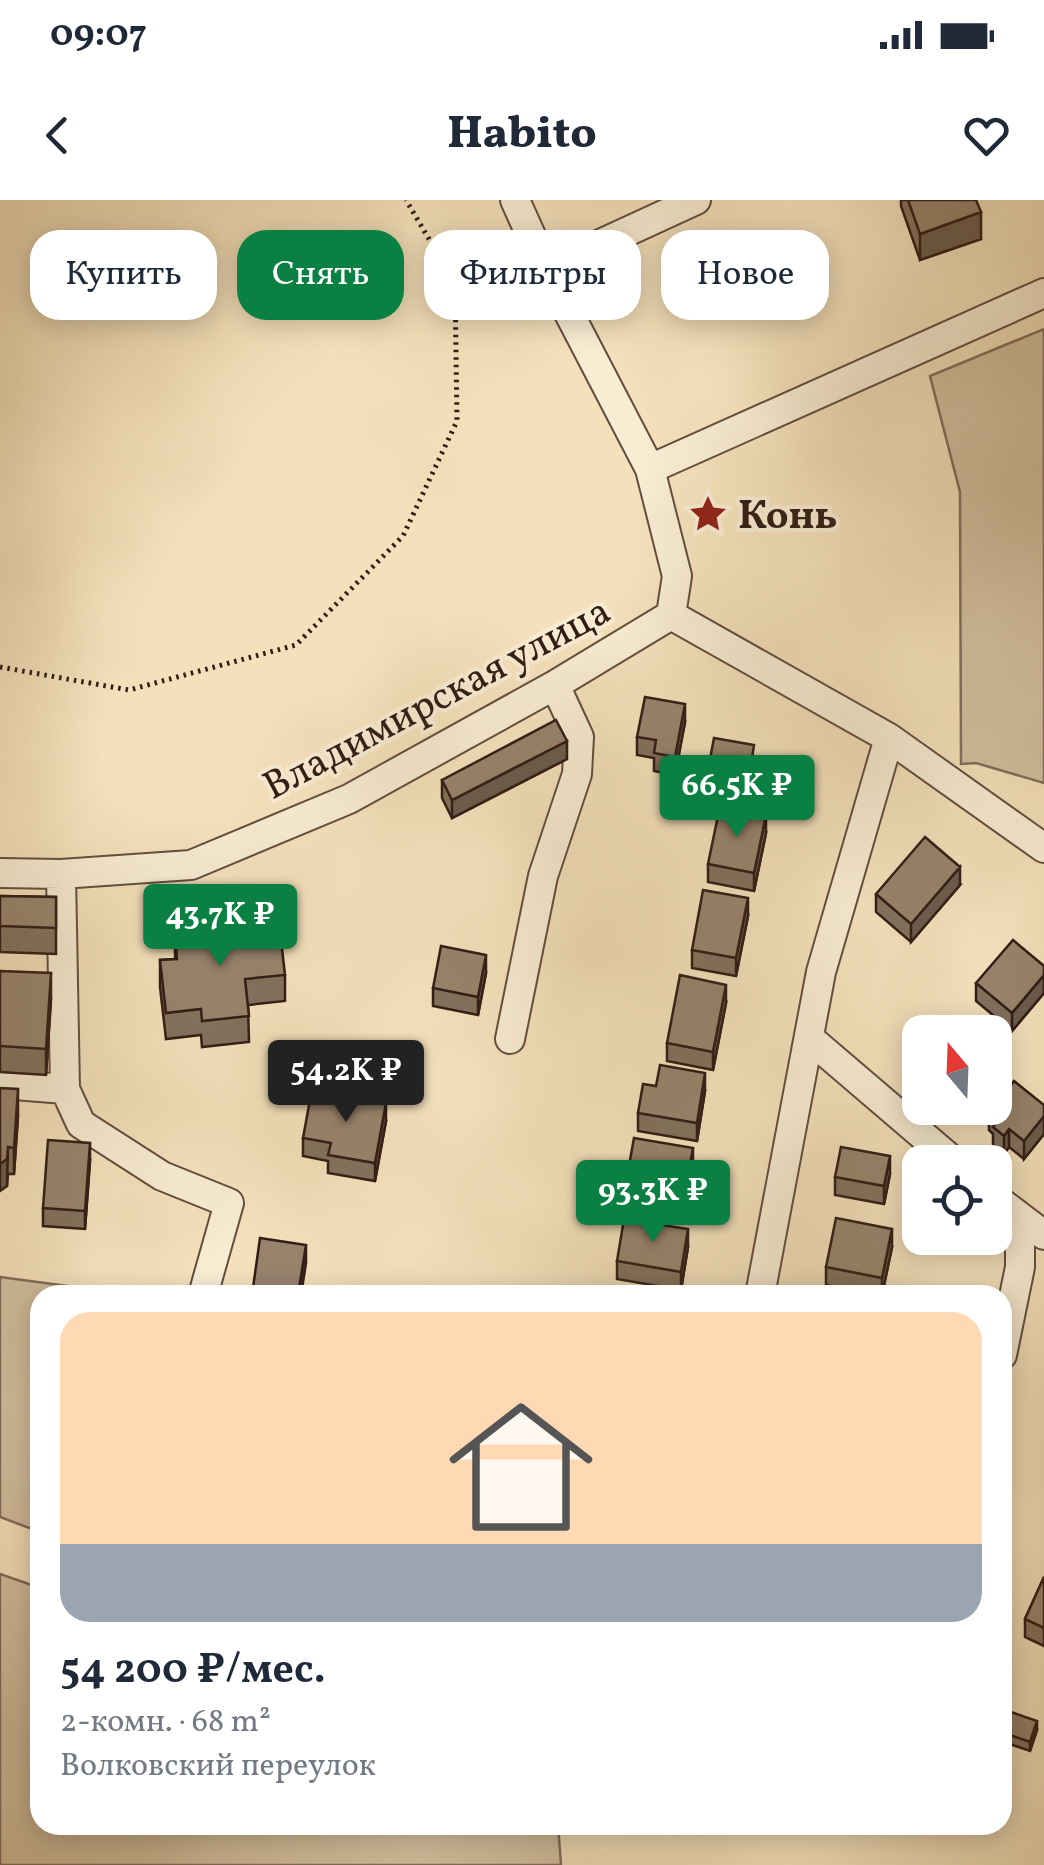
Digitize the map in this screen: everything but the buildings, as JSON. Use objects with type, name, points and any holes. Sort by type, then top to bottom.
[{"type":"street","points":[[515,200],[528,230]]},
{"type":"street","points":[[631,230],[696,200]]},
{"type":"street","points":[[650,469],[1044,293]]},
{"type":"street","points":[[573,320],[650,469],[677,576],[672,615],[890,738],[1044,848]]},
{"type":"street","name":"Владимирская улица","points":[[0,873],[62,874],[191,865],[349,799],[672,615]]},
{"type":"street","points":[[510,1039],[543,876],[577,774],[579,737],[555,685]]},
{"type":"street","points":[[762,1285],[822,972],[890,738]]},
{"type":"street","points":[[62,874],[65,1089],[81,1124],[162,1176],[229,1203],[207,1285]]},
{"type":"street","points":[[809,1038],[934,1145]]},
{"type":"street","points":[[0,1084],[65,1089]]},
{"type":"street","points":[[1012,1211],[1032,1227],[1012,1306]]},
{"type":"path","points":[[0,667],[128,690],[296,645],[403,536],[456,421],[455,283],[406,200]]},
{"type":"shaded area","points":[[1044,329],[1044,783],[976,763],[961,764],[960,492],[930,376]]},
{"type":"shaded area","points":[[0,1277],[60,1285],[30,1285],[30,1528],[0,1517]]},
{"type":"shaded area","points":[[0,1574],[30,1584],[30,1835],[559,1835],[561,1865],[0,1865]]},
{"type":"place","name":"Конь","points":[[708,514]]}]
